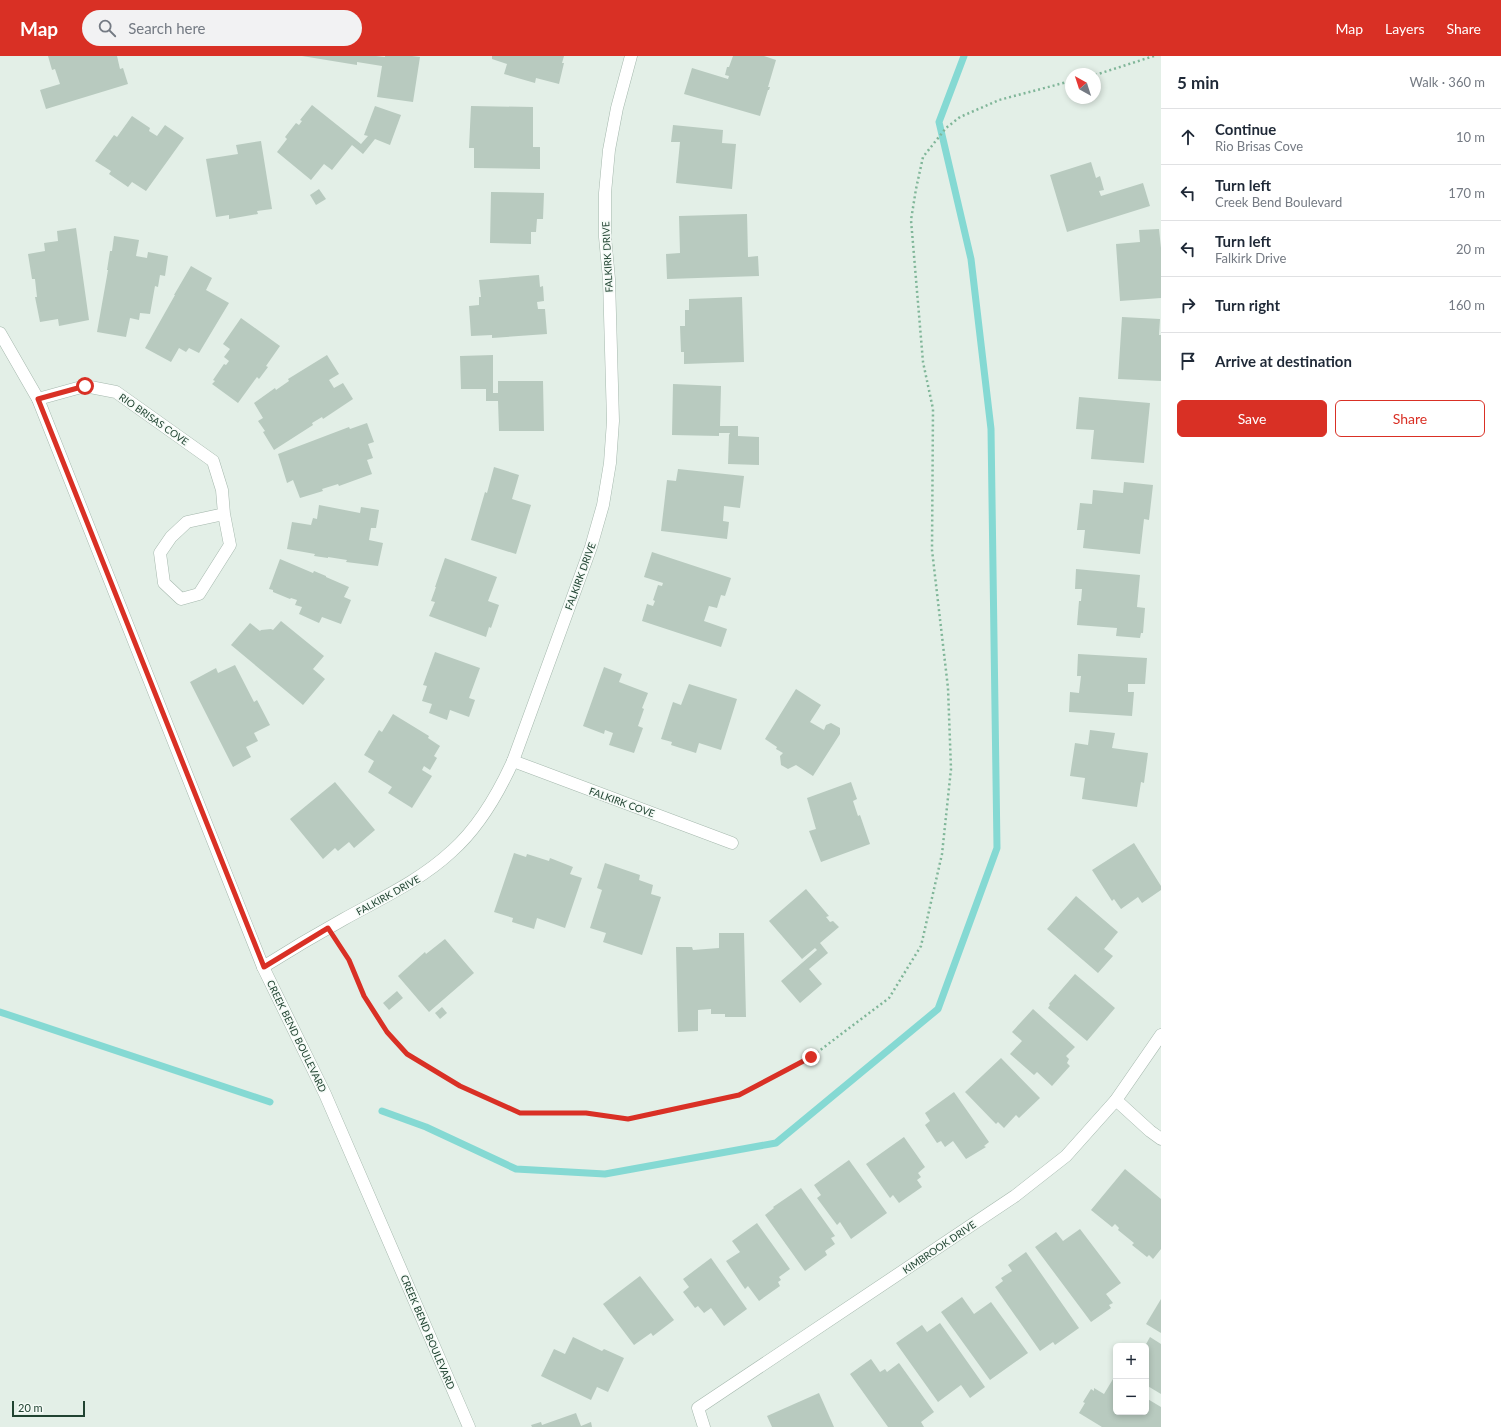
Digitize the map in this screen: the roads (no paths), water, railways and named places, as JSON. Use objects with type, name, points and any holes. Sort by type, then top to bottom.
[{"type":"street","name":"FALKIRK DRIVE","points":[[264,967],[328,928],[420,877],[453,851],[480,820],[502,785],[513,761],[591,547],[603,505],[610,463],[613,421],[605,193],[609,150],[617,108],[631,56]]},
{"type":"street","name":"CREEK BEND BOULEVARD","points":[[0,333],[38,399],[264,967],[325,1094],[469,1427]]},
{"type":"street","name":"RIO BRISAS COVE","points":[[38,399],[85,386],[116,392],[213,461],[222,490],[224,514],[230,545],[199,594],[180,599],[164,583],[160,553],[171,537],[187,522],[224,514]]},
{"type":"street","name":"FALKIRK COVE","points":[[513,761],[732,843]]},
{"type":"street","name":"KIMBROOK DRIVE","points":[[704,1427],[698,1408],[1015,1196],[1066,1156],[1116,1100],[1161,1035]]},
{"type":"street","points":[[1116,1100],[1161,1139]]},
{"type":"waterway","points":[[382,1111],[426,1127],[516,1169],[605,1174],[776,1143],[938,1009],[997,848],[991,429],[971,259],[939,122],[964,56]]},
{"type":"waterway","points":[[0,1012],[270,1102]]}]
